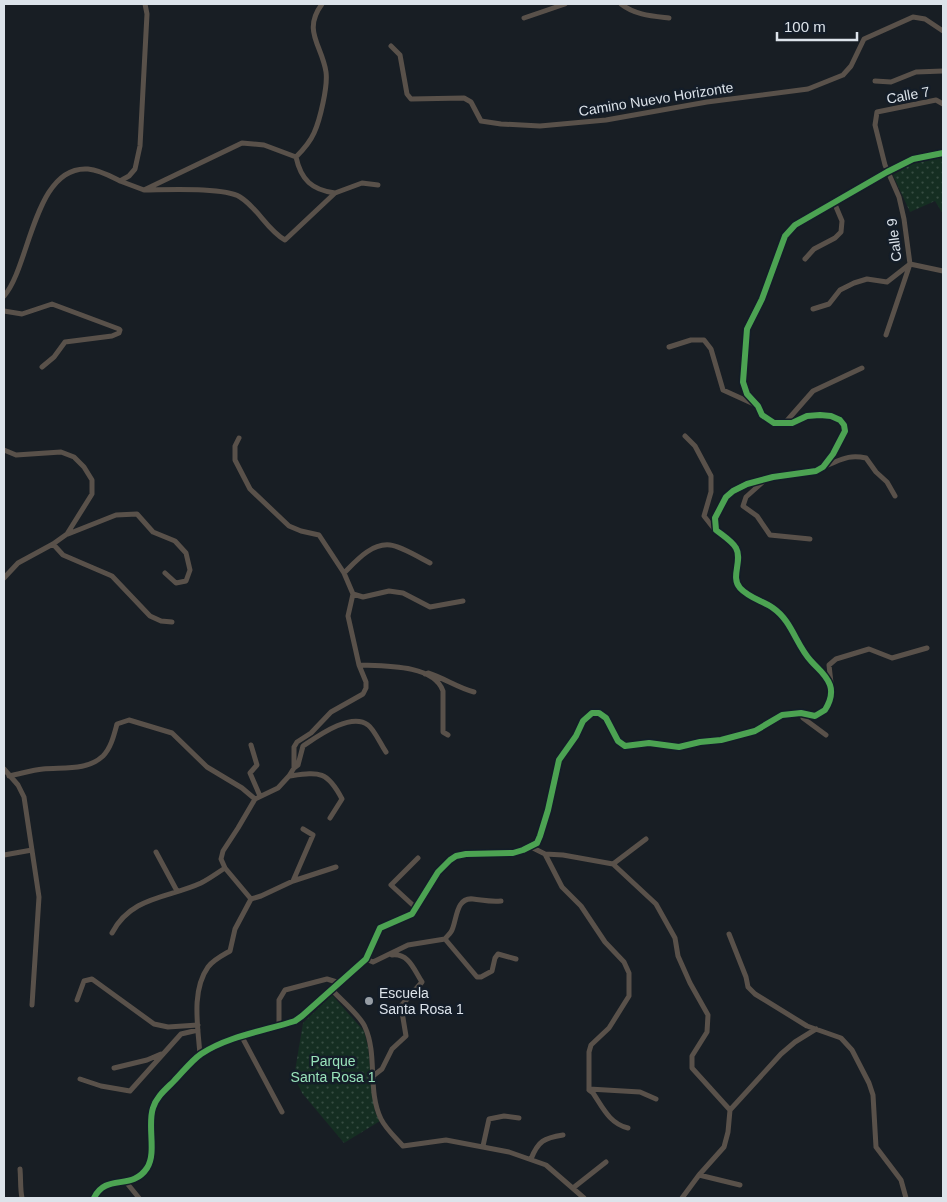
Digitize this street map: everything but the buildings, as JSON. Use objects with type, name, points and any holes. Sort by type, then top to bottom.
[{"type":"street","points":[[120,181],[129,176],[135,169],[140,146],[147,14],[145,4]]},
{"type":"street","points":[[296,157],[304,149],[314,132],[326,85],[326,71],[312,27],[314,14],[322,4]]},
{"type":"street","points":[[524,18],[566,4]]},
{"type":"street","points":[[621,4],[646,16],[669,18]]},
{"type":"street","name":"Camino Nuevo Horizonte","points":[[391,46],[400,55],[407,94],[411,99],[464,98],[471,102],[481,121],[540,126],[606,120],[708,102],[808,89],[843,75],[851,66],[864,39],[913,17],[925,19],[943,31]]},
{"type":"street","points":[[875,81],[891,82],[916,72],[943,71]]},
{"type":"street","name":"Calle 7","points":[[887,172],[875,124],[877,112],[936,100],[943,104]]},
{"type":"street","points":[[144,190],[242,143],[264,145],[296,157]]},
{"type":"street","points":[[823,467],[837,447],[845,431],[844,425],[840,420],[831,416],[820,415],[808,416],[792,423],[784,424],[774,423],[766,418],[747,394],[743,382],[747,329],[762,299],[785,236],[795,225],[912,159],[943,153]]},
{"type":"street","points":[[296,157],[299,172],[306,181],[323,192],[335,193]]},
{"type":"street","points":[[4,296],[14,283],[36,214],[58,180],[81,169],[100,171],[144,190],[234,194],[248,203],[278,236],[285,240],[335,193],[362,183],[378,185]]},
{"type":"street","name":"Calle 9","points":[[886,335],[910,264],[899,197],[887,172]]},
{"type":"street","points":[[805,259],[814,249],[835,238],[841,232],[842,221],[834,202]]},
{"type":"street","points":[[813,309],[829,304],[840,290],[867,278],[887,282],[910,264],[943,271]]},
{"type":"street","points":[[4,311],[22,314],[52,304],[120,330],[119,333],[112,336],[65,342],[42,368]]},
{"type":"street","points":[[669,347],[691,340],[704,340],[711,349],[722,390],[758,406]]},
{"type":"street","points":[[784,424],[813,391],[862,368]]},
{"type":"street","points":[[685,436],[695,446],[711,476],[711,492],[704,516],[716,530],[734,544],[737,550],[736,576],[739,587],[746,594],[775,609],[789,625],[810,660],[825,675],[830,684],[831,694]]},
{"type":"street","points":[[239,438],[235,446],[235,460],[250,489],[290,526],[301,531],[319,535],[344,573],[353,594],[348,616],[366,688],[363,694],[331,712],[311,733],[297,742],[294,747],[294,768]]},
{"type":"street","points":[[4,450],[16,454],[61,452],[74,456],[84,467],[92,480],[92,494],[67,534]]},
{"type":"street","points":[[716,530],[715,518],[726,497],[733,491],[766,478],[816,471],[848,456],[855,455],[866,458],[876,472],[887,482],[895,496]]},
{"type":"street","points":[[766,478],[763,484],[746,497],[743,506],[745,509],[757,516],[770,536],[810,539]]},
{"type":"street","points":[[4,578],[18,563],[67,534],[116,515],[137,514],[152,532],[175,541],[186,553],[190,570],[186,581],[176,583],[165,573]]},
{"type":"street","points":[[53,544],[63,555],[112,576],[150,616],[161,621],[172,622]]},
{"type":"street","points":[[344,573],[359,557],[371,549],[391,545],[430,563]]},
{"type":"street","points":[[353,594],[363,597],[389,591],[403,593],[430,608],[463,601]]},
{"type":"street","points":[[94,1198],[98,1190],[108,1184],[130,1182],[142,1174],[148,1166],[150,1158],[151,1116],[155,1100],[200,1055],[226,1042],[295,1022],[366,959],[380,928],[389,922],[406,917],[416,908],[438,872],[456,856],[512,853],[537,843],[559,760],[576,736],[583,721],[592,714],[599,713],[606,718],[618,741],[625,746],[649,743],[679,747],[741,736],[755,731],[782,715],[801,713],[815,716],[826,710],[832,692],[829,665],[836,658],[869,650],[892,658],[927,648]]},
{"type":"street","points":[[359,665],[412,668],[437,680],[443,690],[443,732],[448,735]]},
{"type":"street","points":[[425,674],[428,672],[461,688],[474,692]]},
{"type":"street","points":[[801,713],[803,718],[826,735]]},
{"type":"street","points":[[9,776],[42,769],[79,767],[94,762],[103,756],[109,748],[118,724],[129,720],[172,733],[207,767],[257,798]]},
{"type":"street","points":[[251,898],[225,868],[221,859],[223,850],[257,798],[278,788],[298,765],[303,746],[330,728],[352,722],[369,725],[386,752]]},
{"type":"street","points":[[251,745],[256,765],[250,772],[257,798]]},
{"type":"street","points":[[4,770],[18,785],[24,797],[39,897],[32,1005]]},
{"type":"street","points":[[289,776],[314,773],[325,777],[333,783],[342,799],[330,818]]},
{"type":"street","points":[[293,881],[313,835],[303,829]]},
{"type":"street","points":[[613,864],[646,839]]},
{"type":"street","points":[[531,847],[545,854],[563,855],[613,864],[656,904],[675,938],[678,956],[690,983],[708,1015],[707,1032],[692,1056],[692,1068],[730,1110]]},
{"type":"street","points":[[4,855],[32,850]]},
{"type":"street","points":[[156,852],[177,891]]},
{"type":"street","points":[[545,854],[562,886],[581,906],[605,942],[624,962],[629,973],[629,996],[609,1028],[592,1045],[588,1089]]},
{"type":"street","points":[[416,908],[390,885],[418,858]]},
{"type":"street","points":[[251,898],[261,896],[293,881],[336,867]]},
{"type":"street","points":[[112,934],[117,924],[143,902],[201,883],[225,868]]},
{"type":"street","points":[[200,1055],[197,996],[203,976],[209,966],[230,950],[235,929],[251,898]]},
{"type":"street","points":[[366,959],[373,962],[408,945],[445,940],[452,930],[457,910],[464,901],[471,898],[485,902],[500,901]]},
{"type":"street","points":[[729,934],[748,987],[807,1026],[841,1038],[852,1050],[869,1083],[872,1094],[876,1147],[901,1180],[906,1198]]},
{"type":"street","points":[[445,940],[477,978],[481,978],[492,971],[498,954],[516,959]]},
{"type":"street","points":[[373,1076],[382,1069],[392,1050],[406,1036],[401,1006],[422,982],[406,957],[399,954],[387,956]]},
{"type":"street","points":[[76,1000],[84,981],[92,979],[154,1024],[168,1027],[198,1028]]},
{"type":"street","points":[[279,1026],[279,1000],[285,990],[327,979],[340,982]]},
{"type":"street","points":[[332,990],[365,1027],[371,1047],[375,1100],[381,1118],[389,1131],[403,1146],[446,1140],[508,1152],[546,1164],[584,1198]]},
{"type":"street","points":[[80,1079],[101,1086],[130,1091],[182,1034],[198,1028]]},
{"type":"street","points":[[682,1198],[724,1147],[728,1132],[730,1110],[781,1054],[795,1042],[816,1029]]},
{"type":"street","points":[[242,1037],[282,1112]]},
{"type":"street","points":[[114,1068],[147,1060],[166,1051]]},
{"type":"street","points":[[588,1089],[640,1092],[656,1099]]},
{"type":"street","points":[[588,1089],[593,1093],[613,1122],[620,1127],[628,1128]]},
{"type":"street","points":[[484,1146],[489,1119],[504,1116],[519,1118]]},
{"type":"street","points":[[530,1159],[538,1144],[546,1139],[563,1135]]},
{"type":"street","points":[[573,1188],[606,1162]]},
{"type":"street","points":[[20,1169],[21,1181],[19,1187],[22,1198]]},
{"type":"street","points":[[699,1175],[740,1185]]},
{"type":"street","points":[[126,1182],[139,1198]]},
{"type":"green space","points":[[943,157],[943,214],[935,201],[910,212],[893,175],[912,164]]},
{"type":"green space","name":"Parque Santa Rosa 1","points":[[332,995],[364,1031],[368,1047],[375,1112],[380,1121],[344,1143],[302,1093],[296,1080],[295,1071],[303,1023]]},
{"type":"cycle path","points":[[94,1198],[99,1190],[105,1186],[134,1179],[147,1168],[150,1162],[152,1147],[151,1115],[154,1104],[162,1093],[197,1057],[212,1048],[246,1034],[295,1021],[302,1016],[366,959],[380,928],[412,914],[438,872],[456,856],[513,853],[537,843],[548,810],[559,760],[576,736],[583,721],[592,713],[599,713],[606,718],[618,741],[625,746],[649,743],[679,747],[721,740],[755,731],[782,715],[801,713],[815,716],[825,710],[831,695],[828,681],[806,655],[779,613],[748,594],[737,584],[738,553],[732,543],[716,530],[715,518],[726,497],[747,484],[773,477],[816,471],[823,467],[833,454],[845,431],[844,425],[840,420],[831,416],[807,416],[792,423],[774,423],[762,415],[758,406],[747,394],[743,382],[747,329],[762,299],[785,236],[795,225],[913,159],[943,153]]},
{"type":"place","name":"Escuela Santa Rosa 1","points":[[369,1001]]}]
